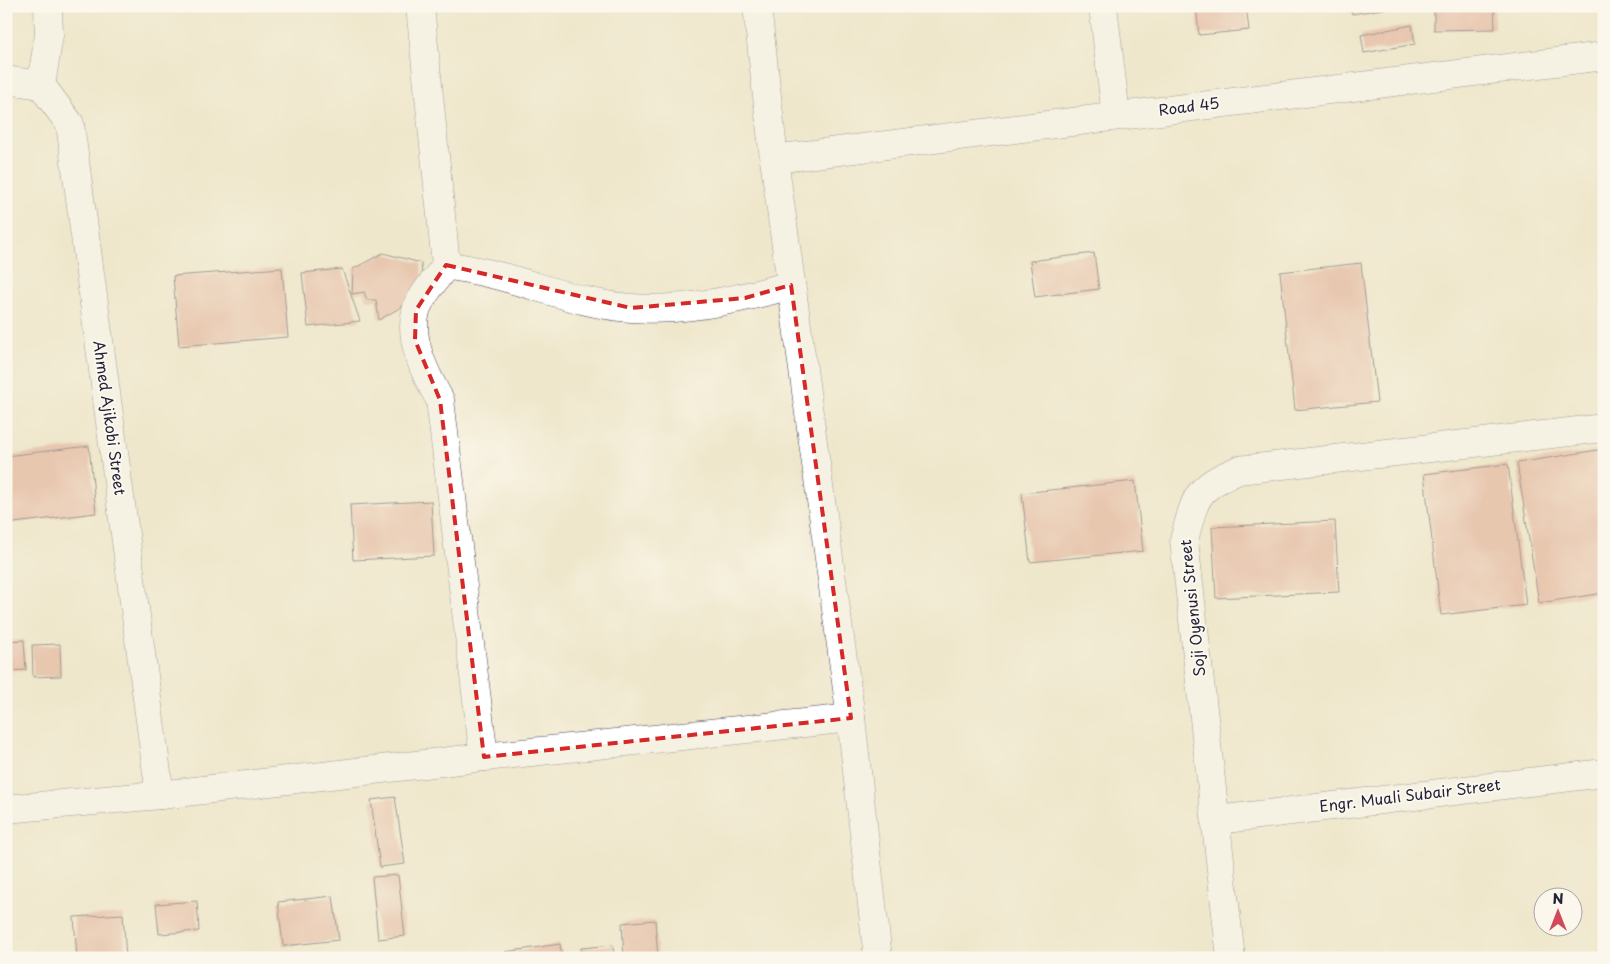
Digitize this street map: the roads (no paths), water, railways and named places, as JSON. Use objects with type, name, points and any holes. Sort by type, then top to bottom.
[{"type":"street","points":[[6,80],[41,85],[49,35],[48,6]]},
{"type":"street","points":[[420,6],[446,265],[416,310],[415,340],[426,375],[440,400],[484,757]]},
{"type":"street","points":[[757,6],[774,159],[851,718],[878,958]]},
{"type":"street","points":[[1103,6],[1116,116]]},
{"type":"street","name":"Road 45","points":[[774,159],[1604,56]]},
{"type":"street","name":"Ahmed Ajikobi Street","points":[[41,85],[70,124],[160,795]]},
{"type":"street","points":[[446,265],[491,274],[565,296],[630,308],[691,306],[745,298],[791,285]]},
{"type":"street","name":"Soji Oyenusi Street","points":[[1231,958],[1217,820],[1184,540],[1195,498],[1216,480],[1239,470],[1604,428]]},
{"type":"street","points":[[6,809],[160,795],[484,757],[851,718]]},
{"type":"street","name":"Engr. Muali Subair Street","points":[[1217,820],[1604,773]]}]
